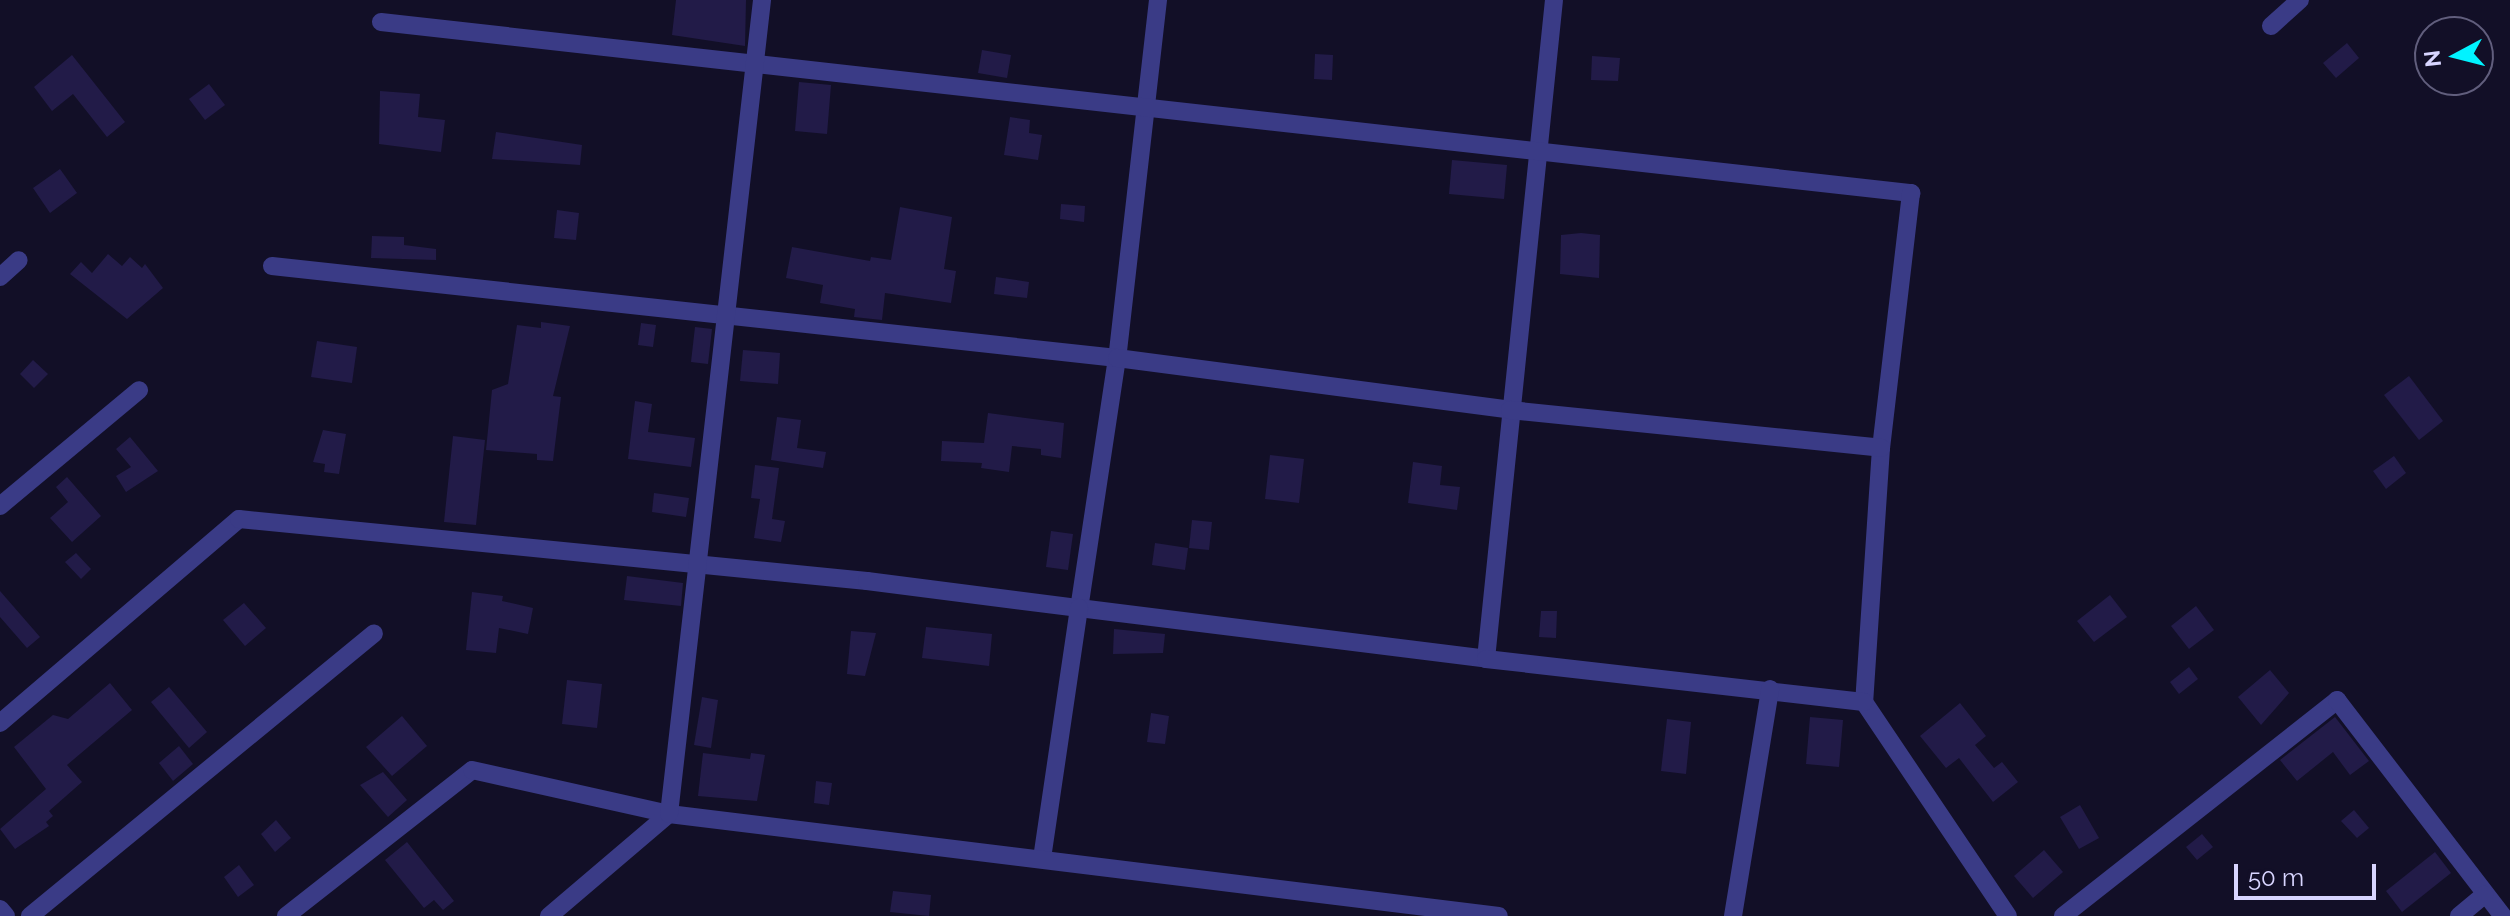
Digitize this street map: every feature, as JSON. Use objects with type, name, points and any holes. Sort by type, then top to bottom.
[{"type":"street","points":[[549,916],[669,814],[729,318],[762,0]]},
{"type":"street","points":[[1042,858],[1117,358],[1158,0]]},
{"type":"street","points":[[1486,659],[1554,0]]},
{"type":"street","points":[[2271,26],[2300,0]]},
{"type":"street","points":[[381,22],[1148,105],[1536,153],[1911,193],[1881,448],[1864,702],[2008,916]]},
{"type":"street","points":[[0,277],[19,260]]},
{"type":"street","points":[[272,266],[1117,358],[1510,410],[1881,448]]},
{"type":"street","points":[[0,506],[139,390]]},
{"type":"street","points":[[0,723],[239,519],[697,564],[1864,702]]},
{"type":"street","points":[[30,916],[374,633]]},
{"type":"street","points":[[1733,916],[1770,689]]},
{"type":"street","points":[[2063,916],[2337,700],[2503,916]]},
{"type":"street","points":[[286,916],[472,770],[669,814],[1499,916]]},
{"type":"street","points":[[2459,916],[2484,895]]},
{"type":"street","points":[[0,909],[6,916]]},
{"type":"building","points":[[676,0],[746,0],[745,46],[672,35]]},
{"type":"building","points":[[2347,43],[2359,58],[2336,78],[2323,63]]},
{"type":"building","points":[[982,50],[1011,55],[1007,78],[978,73]]},
{"type":"building","points":[[1315,54],[1333,55],[1332,80],[1314,79]]},
{"type":"building","points":[[72,55],[125,122],[107,137],[73,94],[52,111],[34,87]]},
{"type":"building","points":[[1592,56],[1620,58],[1618,81],[1591,80]]},
{"type":"building","points":[[799,82],[831,85],[827,134],[795,131]]},
{"type":"building","points":[[209,84],[225,105],[205,120],[189,99]]},
{"type":"building","points":[[380,91],[420,94],[418,117],[445,120],[441,152],[379,144]]},
{"type":"building","points":[[1010,117],[1030,120],[1029,133],[1042,135],[1038,160],[1004,155]]},
{"type":"building","points":[[496,132],[582,145],[580,165],[492,159]]},
{"type":"building","points":[[1452,160],[1507,165],[1504,199],[1449,194]]},
{"type":"building","points":[[60,169],[77,193],[50,213],[33,188]]},
{"type":"building","points":[[1061,204],[1085,206],[1084,222],[1060,219]]},
{"type":"building","points":[[900,207],[952,217],[944,269],[956,271],[951,303],[885,293],[882,320],[854,317],[855,309],[820,303],[823,285],[786,278],[792,247],[870,261],[871,257],[891,260]]},
{"type":"building","points":[[557,210],[579,213],[576,240],[554,238]]},
{"type":"building","points":[[1561,235],[1600,235],[1599,278],[1560,274]]},
{"type":"building","points":[[372,236],[404,237],[404,245],[436,249],[436,260],[371,258]]},
{"type":"building","points":[[108,254],[122,266],[130,257],[142,268],[145,264],[163,288],[127,319],[70,274],[81,262],[92,273]]},
{"type":"building","points":[[996,277],[1029,282],[1027,298],[994,294]]},
{"type":"building","points":[[541,322],[570,326],[553,396],[561,397],[553,461],[537,460],[537,454],[486,450],[492,390],[508,384],[517,325],[541,328]]},
{"type":"building","points":[[641,323],[656,325],[653,347],[638,345]]},
{"type":"building","points":[[695,327],[712,329],[708,364],[691,362]]},
{"type":"building","points":[[317,341],[357,347],[352,383],[311,377]]},
{"type":"building","points":[[743,350],[780,353],[778,384],[740,381]]},
{"type":"building","points":[[33,360],[48,374],[34,388],[20,374]]},
{"type":"building","points":[[2409,376],[2443,421],[2419,440],[2384,395]]},
{"type":"building","points":[[635,401],[652,404],[648,432],[695,438],[691,467],[628,459]]},
{"type":"building","points":[[988,413],[1064,423],[1061,458],[1041,455],[1041,449],[1012,446],[1009,472],[981,468],[982,463],[941,461],[942,441],[984,443]]},
{"type":"building","points":[[777,417],[801,420],[797,448],[826,452],[823,468],[771,460]]},
{"type":"building","points":[[323,430],[346,434],[339,474],[324,472],[325,464],[313,462]]},
{"type":"building","points":[[453,436],[485,440],[476,525],[444,522]]},
{"type":"building","points":[[130,437],[158,471],[126,492],[116,476],[131,467],[116,449]]},
{"type":"building","points":[[1270,455],[1304,459],[1299,503],[1265,499]]},
{"type":"building","points":[[2394,456],[2406,473],[2386,489],[2373,471]]},
{"type":"building","points":[[1413,462],[1442,466],[1440,485],[1460,487],[1457,510],[1408,503]]},
{"type":"building","points":[[755,465],[779,468],[772,519],[785,521],[781,542],[754,538],[760,499],[751,498]]},
{"type":"building","points":[[67,477],[101,516],[72,542],[50,518],[68,502],[56,487]]},
{"type":"building","points":[[654,493],[689,498],[686,517],[652,512]]},
{"type":"building","points":[[1192,520],[1212,522],[1209,550],[1189,548]]},
{"type":"building","points":[[1051,531],[1073,534],[1068,570],[1046,567]]},
{"type":"building","points":[[1155,543],[1188,548],[1185,570],[1152,565]]},
{"type":"building","points":[[76,553],[91,569],[81,579],[65,562]]},
{"type":"building","points":[[627,576],[683,583],[681,606],[624,600]]},
{"type":"building","points":[[0,591],[40,637],[27,648],[0,617]]},
{"type":"building","points":[[472,592],[503,596],[502,601],[533,608],[528,634],[499,628],[496,653],[466,650]]},
{"type":"building","points":[[2110,595],[2127,617],[2094,642],[2077,621]]},
{"type":"building","points":[[244,603],[266,628],[245,646],[223,620]]},
{"type":"building","points":[[2196,606],[2214,630],[2189,649],[2171,626]]},
{"type":"building","points":[[1541,611],[1557,611],[1556,638],[1539,637]]},
{"type":"building","points":[[926,627],[992,634],[989,666],[922,658]]},
{"type":"building","points":[[1114,629],[1165,634],[1163,653],[1113,654]]},
{"type":"building","points":[[851,631],[876,633],[865,676],[847,674]]},
{"type":"building","points":[[2189,667],[2198,679],[2179,694],[2170,682]]},
{"type":"building","points":[[2270,670],[2289,693],[2261,725],[2238,697]]},
{"type":"building","points":[[567,680],[602,684],[597,728],[562,724]]},
{"type":"building","points":[[110,683],[132,710],[67,765],[82,782],[49,811],[53,816],[46,822],[49,826],[15,849],[0,829],[46,789],[14,747],[53,715],[68,719]]},
{"type":"building","points":[[169,687],[207,732],[189,748],[151,702]]},
{"type":"building","points":[[702,697],[718,700],[711,748],[694,745]]},
{"type":"building","points":[[1960,703],[1986,736],[1975,745],[1994,768],[2002,762],[2018,782],[1993,802],[1959,758],[1946,768],[1920,736]]},
{"type":"building","points":[[1151,713],[1169,716],[1165,744],[1147,742]]},
{"type":"building","points":[[402,716],[427,746],[392,776],[366,747]]},
{"type":"building","points":[[1810,717],[1843,720],[1839,767],[1806,764]]},
{"type":"building","points":[[2335,717],[2369,761],[2350,775],[2333,752],[2297,781],[2280,760]]},
{"type":"building","points":[[1667,719],[1691,722],[1686,774],[1661,771]]},
{"type":"building","points":[[179,746],[193,764],[173,781],[159,763]]},
{"type":"building","points":[[703,753],[750,759],[751,753],[765,755],[757,801],[698,796]]},
{"type":"building","points":[[383,772],[407,800],[388,817],[360,785]]},
{"type":"building","points":[[816,781],[832,783],[829,805],[814,803]]},
{"type":"building","points":[[2080,805],[2099,838],[2079,849],[2060,817]]},
{"type":"building","points":[[2354,810],[2369,828],[2357,838],[2341,821]]},
{"type":"building","points":[[276,820],[291,838],[275,852],[261,834]]},
{"type":"building","points":[[2202,834],[2213,847],[2197,860],[2186,847]]},
{"type":"building","points":[[407,842],[454,901],[443,910],[434,900],[424,908],[385,860]]},
{"type":"building","points":[[2044,850],[2063,872],[2033,898],[2014,876]]},
{"type":"building","points":[[2435,852],[2451,873],[2402,912],[2386,891]]},
{"type":"building","points":[[239,865],[254,885],[238,897],[224,877]]},
{"type":"building","points":[[893,891],[931,895],[929,916],[890,912]]}]
